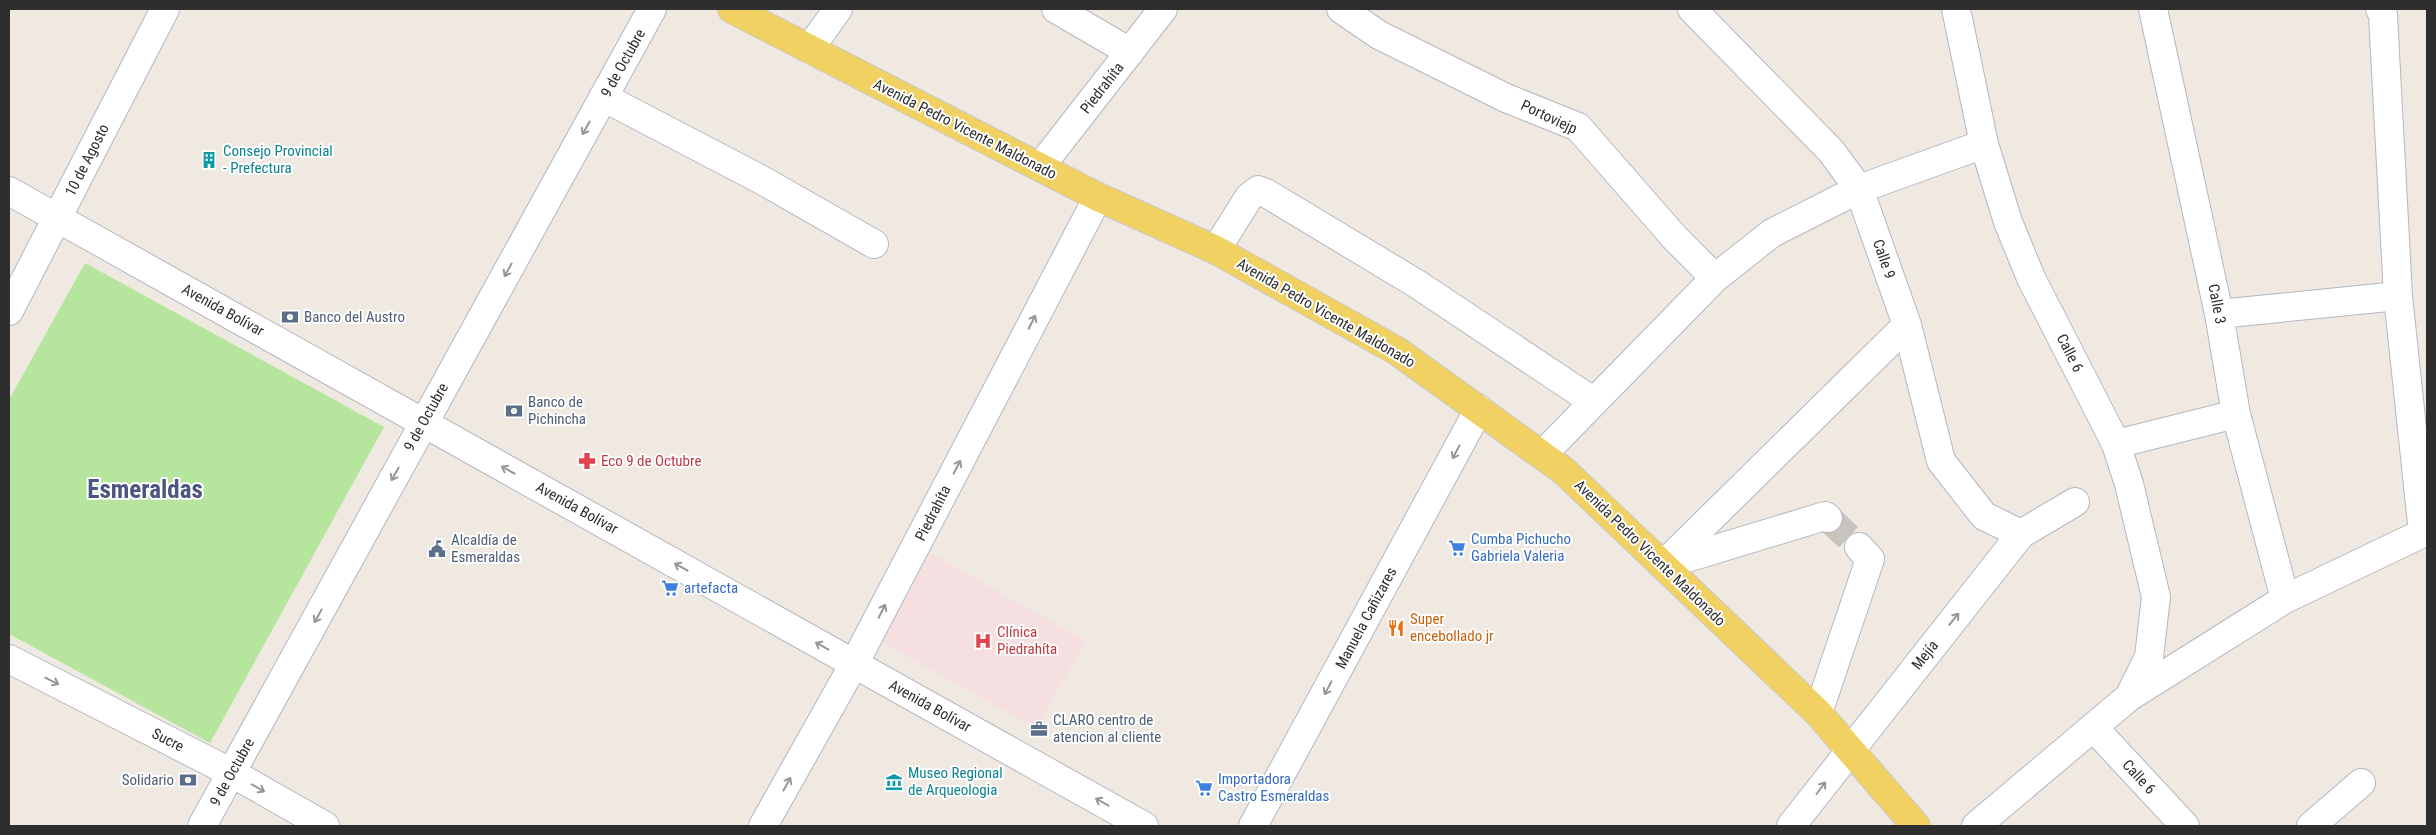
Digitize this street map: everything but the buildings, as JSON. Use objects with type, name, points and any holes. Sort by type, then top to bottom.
[{"type":"main road","name":"Avenida Pedro Vicente Maldonado","points":[[732,9],[1098,197],[1216,250],[1397,351],[1564,471],[1818,713],[1916,826]]},
{"type":"street","name":"10 de Agosto","points":[[9,311],[165,9]]},
{"type":"street","name":"9 de Octubre","points":[[202,826],[652,9]]},
{"type":"street","points":[[810,48],[838,9]]},
{"type":"street","points":[[1056,9],[1130,52]]},
{"type":"street","name":"Piedrahíta","points":[[1040,167],[1163,9]]},
{"type":"street","name":"Portoviejp","points":[[1341,9],[1379,36],[1506,98],[1578,128],[1675,238],[1716,278]]},
{"type":"street","name":"Calle 9","points":[[1692,9],[1831,151],[1860,188],[1906,325],[1941,461],[1984,516],[2021,534]]},
{"type":"street","name":"Calle 6","points":[[1956,9],[1984,144],[2008,222],[2032,278],[2116,444],[2129,484],[2156,597],[2149,657],[2129,696]]},
{"type":"street","name":"Calle 3","points":[[2153,9],[2219,314],[2236,414],[2286,599]]},
{"type":"street","points":[[1976,826],[2129,696],[2286,599],[2425,537],[2398,296],[2383,15],[2380,9]]},
{"type":"street","points":[[603,98],[760,179],[874,244]]},
{"type":"street","points":[[1542,455],[1716,278],[1772,234],[1860,188],[1984,144]]},
{"type":"street","points":[[1216,250],[1249,197],[1258,190],[1266,193],[1417,284],[1594,402]]},
{"type":"street","name":"Avenida Bolívar","points":[[9,191],[1144,826]]},
{"type":"street","name":"Piedrahíta","points":[[763,826],[854,664],[1098,197]]},
{"type":"street","points":[[2219,314],[2398,296]]},
{"type":"street","points":[[1663,565],[1906,325]]},
{"type":"street","name":"Manuela Cañizares","points":[[1254,826],[1479,409]]},
{"type":"street","points":[[2116,444],[2236,414]]},
{"type":"street","name":"Mejía","points":[[1791,826],[2021,534],[2075,502]]},
{"type":"street","points":[[1663,565],[1825,516],[1828,518]]},
{"type":"street","points":[[1818,713],[1870,559],[1858,547]]},
{"type":"street","name":"Sucre","points":[[9,658],[232,773],[325,826]]},
{"type":"street","name":"Calle 6","points":[[2093,727],[2185,826]]},
{"type":"street","points":[[2311,826],[2361,783]]},
{"type":"shaded area","name":"Clínica Piedrahíta","points":[[930,553],[1086,641],[1036,728],[879,641]]},
{"type":"green space","points":[[85,263],[384,427],[210,743],[9,634],[9,400]]},
{"type":"tunnel","points":[[1828,518],[1859,547]]},
{"type":"place","name":"Consejo Provincial - Prefectura","points":[[209,160]]},
{"type":"place","name":"Banco del Austro","points":[[290,317]]},
{"type":"place","name":"Banco de Pichincha","points":[[514,411]]},
{"type":"place","name":"Eco 9 de Octubre","points":[[587,461]]},
{"type":"place","name":"Cumba Pichucho Gabriela Valeria","points":[[1457,548]]},
{"type":"place","name":"Alcaldía de Esmeraldas","points":[[437,549]]},
{"type":"place","name":"artefacta","points":[[670,588]]},
{"type":"place","name":"Super encebollado jr","points":[[1396,628]]},
{"type":"place","name":"Clínica Piedrahíta","points":[[983,641]]},
{"type":"place","name":"CLARO centro de atencion al cliente","points":[[1039,729]]},
{"type":"place","name":"Solidario","points":[[188,780]]},
{"type":"place","name":"Museo Regional de Arqueologia","points":[[894,782]]},
{"type":"place","name":"Importadora Castro Esmeraldas","points":[[1204,788]]},
{"type":"district","name":"Esmeraldas","points":[[145,489]]}]
